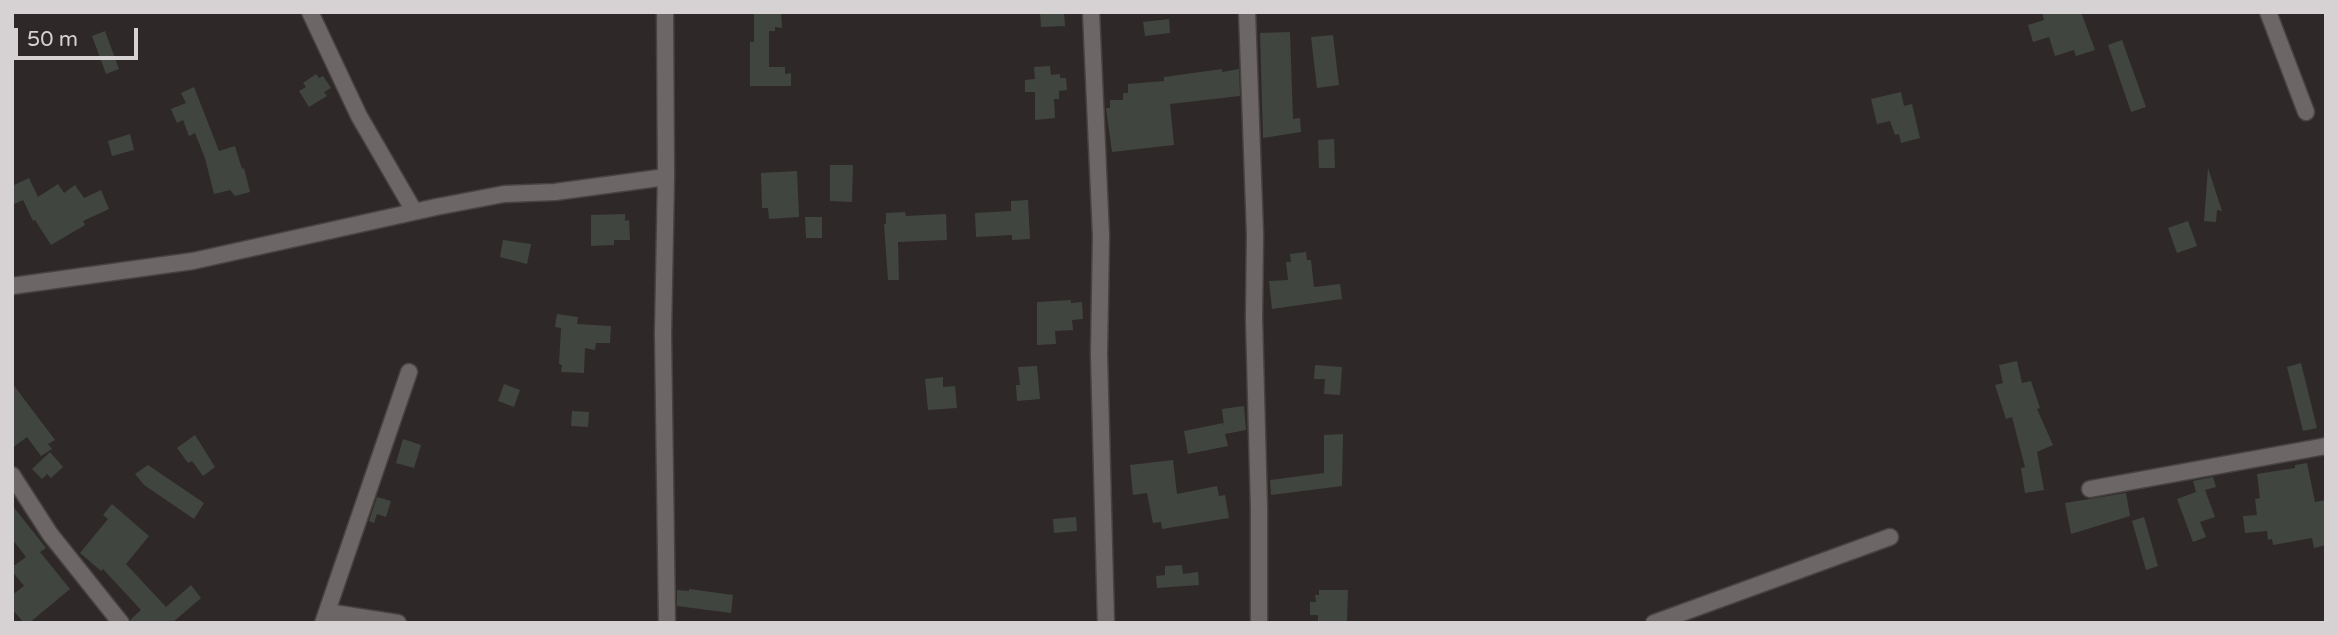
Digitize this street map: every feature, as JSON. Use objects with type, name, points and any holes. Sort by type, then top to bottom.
[{"type":"street","points":[[310,12],[359,116],[414,211]]},
{"type":"street","points":[[664,12],[666,177],[663,334],[667,623]]},
{"type":"street","points":[[1091,12],[1101,236],[1099,354],[1106,623]]},
{"type":"street","points":[[1247,12],[1255,234],[1259,623]]},
{"type":"street","points":[[2268,12],[2306,112]]},
{"type":"street","points":[[12,286],[192,261],[414,211],[505,194],[555,192],[666,177]]},
{"type":"street","points":[[398,623],[325,617],[408,372]]},
{"type":"street","points":[[2090,489],[2326,446]]},
{"type":"street","points":[[12,475],[50,534],[121,623]]},
{"type":"street","points":[[1654,623],[1890,537]]},
{"type":"building","points":[[754,12],[781,12],[782,28],[775,27],[775,31],[769,31],[769,67],[785,67],[785,74],[791,73],[791,86],[750,86],[750,42],[754,42]]},
{"type":"building","points":[[1040,12],[1064,12],[1065,26],[1041,27]]},
{"type":"building","points":[[2042,12],[2081,12],[2095,50],[2076,56],[2074,50],[2055,56],[2049,37],[2033,42],[2028,25],[2044,20]]},
{"type":"building","points":[[1169,19],[1170,33],[1145,36],[1143,22]]},
{"type":"building","points":[[105,31],[119,69],[106,74],[92,36]]},
{"type":"building","points":[[1290,32],[1293,119],[1300,118],[1301,132],[1263,138],[1260,33]]},
{"type":"building","points":[[1333,35],[1339,85],[1317,88],[1311,37]]},
{"type":"building","points":[[2122,40],[2146,107],[2131,112],[2108,45]]},
{"type":"building","points":[[1050,66],[1051,75],[1060,74],[1060,78],[1066,78],[1067,90],[1059,91],[1059,99],[1054,99],[1055,118],[1035,120],[1035,92],[1025,92],[1025,80],[1035,79],[1034,67]]},
{"type":"building","points":[[1222,69],[1222,72],[1239,69],[1240,96],[1170,104],[1174,145],[1112,152],[1106,108],[1110,108],[1110,100],[1123,100],[1123,93],[1128,93],[1128,84],[1164,81],[1164,77]]},
{"type":"building","points":[[316,74],[319,78],[323,76],[331,88],[324,92],[327,96],[309,107],[299,91],[306,87],[303,83]]},
{"type":"building","points":[[194,87],[219,151],[235,146],[250,192],[235,196],[230,190],[214,194],[205,158],[195,133],[189,136],[183,120],[177,123],[171,109],[186,103],[181,93]]},
{"type":"building","points":[[1901,92],[1904,106],[1912,104],[1920,138],[1901,143],[1899,134],[1895,135],[1890,121],[1877,124],[1871,99]]},
{"type":"building","points":[[130,134],[134,150],[112,156],[108,141]]},
{"type":"building","points":[[1334,139],[1335,168],[1319,168],[1318,140]]},
{"type":"building","points":[[830,165],[853,165],[852,202],[830,201]]},
{"type":"building","points":[[2208,168],[2222,211],[2217,210],[2216,222],[2204,221]]},
{"type":"building","points":[[797,171],[799,217],[769,219],[768,208],[762,208],[761,173]]},
{"type":"building","points":[[29,178],[38,197],[58,184],[64,193],[75,185],[84,198],[101,190],[109,209],[83,221],[85,225],[51,245],[35,220],[33,221],[23,200],[12,205],[12,186]]},
{"type":"building","points":[[1028,200],[1030,239],[1012,240],[1012,235],[976,237],[975,213],[1011,211],[1011,201]]},
{"type":"building","points":[[905,212],[906,216],[946,214],[947,240],[898,242],[899,280],[888,280],[884,224],[886,213]]},
{"type":"building","points":[[625,214],[625,221],[629,220],[630,240],[614,240],[614,245],[591,246],[591,215]]},
{"type":"building","points":[[805,217],[822,217],[822,238],[806,238]]},
{"type":"building","points":[[2188,221],[2197,246],[2177,253],[2168,228]]},
{"type":"building","points":[[503,240],[531,244],[527,264],[500,257]]},
{"type":"building","points":[[1306,252],[1307,260],[1311,260],[1314,287],[1340,284],[1342,299],[1272,309],[1269,281],[1288,280],[1286,262],[1291,262],[1290,254]]},
{"type":"building","points":[[1071,300],[1071,303],[1082,302],[1083,319],[1072,320],[1073,330],[1055,331],[1056,344],[1037,345],[1037,302]]},
{"type":"building","points":[[557,314],[578,317],[577,324],[611,326],[610,343],[596,343],[595,350],[585,348],[584,373],[561,372],[561,328],[555,327]]},
{"type":"building","points":[[2017,361],[2022,383],[2031,381],[2040,408],[2037,409],[2053,445],[2037,452],[2044,490],[2025,493],[2021,468],[2025,467],[2012,417],[2006,419],[1995,385],[2003,383],[1999,365]]},
{"type":"building","points":[[2301,363],[2317,428],[2303,431],[2287,367]]},
{"type":"building","points":[[1315,365],[1342,367],[1340,395],[1324,394],[1325,379],[1314,379]]},
{"type":"building","points":[[1037,366],[1040,399],[1017,401],[1016,385],[1020,385],[1018,367]]},
{"type":"building","points":[[943,377],[943,387],[955,386],[957,408],[928,410],[925,379]]},
{"type":"building","points":[[12,383],[55,440],[48,444],[52,449],[41,456],[27,437],[12,448]]},
{"type":"building","points":[[504,384],[520,390],[514,407],[498,401]]},
{"type":"building","points":[[1244,406],[1246,430],[1225,434],[1228,446],[1188,454],[1184,431],[1223,423],[1224,427],[1222,409]]},
{"type":"building","points":[[572,411],[589,412],[588,427],[571,426]]},
{"type":"building","points":[[1343,434],[1342,486],[1271,495],[1270,480],[1324,473],[1324,435]]},
{"type":"building","points":[[195,435],[215,467],[203,476],[192,461],[188,463],[177,448]]},
{"type":"building","points":[[403,439],[421,445],[414,468],[396,463]]},
{"type":"building","points":[[50,452],[63,467],[51,478],[47,474],[42,479],[32,469]]},
{"type":"building","points":[[1173,460],[1177,494],[1217,486],[1219,496],[1225,495],[1229,518],[1162,529],[1161,522],[1153,523],[1147,493],[1133,495],[1130,465]]},
{"type":"building","points":[[2307,463],[2315,502],[2326,500],[2326,545],[2314,548],[2312,538],[2273,545],[2272,539],[2268,540],[2267,531],[2245,533],[2243,516],[2257,515],[2255,499],[2260,498],[2257,474],[2295,468],[2295,465]]},
{"type":"building","points":[[148,465],[204,503],[194,519],[144,485],[135,474]]},
{"type":"building","points":[[2213,477],[2216,487],[2205,490],[2215,517],[2200,522],[2206,537],[2193,542],[2177,499],[2196,492],[2193,481]]},
{"type":"building","points":[[2126,493],[2130,516],[2071,534],[2065,503]]},
{"type":"building","points":[[377,497],[391,501],[386,517],[377,514],[374,523],[369,521]]},
{"type":"building","points":[[112,504],[149,536],[126,564],[166,607],[191,585],[201,598],[172,623],[131,623],[131,619],[141,610],[103,569],[101,571],[80,553],[108,519],[103,515]]},
{"type":"building","points":[[12,505],[46,548],[40,552],[70,589],[29,623],[24,623],[12,609],[12,595],[24,586],[12,571],[12,567],[26,557],[12,539]]},
{"type":"building","points":[[1076,517],[1077,531],[1054,533],[1053,519]]},
{"type":"building","points":[[2144,517],[2158,566],[2146,570],[2132,521]]},
{"type":"building","points":[[1182,565],[1183,574],[1198,572],[1199,585],[1157,588],[1156,576],[1165,575],[1165,566]]},
{"type":"building","points":[[677,590],[733,595],[731,613],[677,606]]},
{"type":"building","points":[[1319,590],[1348,590],[1347,621],[1318,623],[1318,615],[1310,615],[1310,602],[1316,602],[1315,595],[1319,595]]}]
